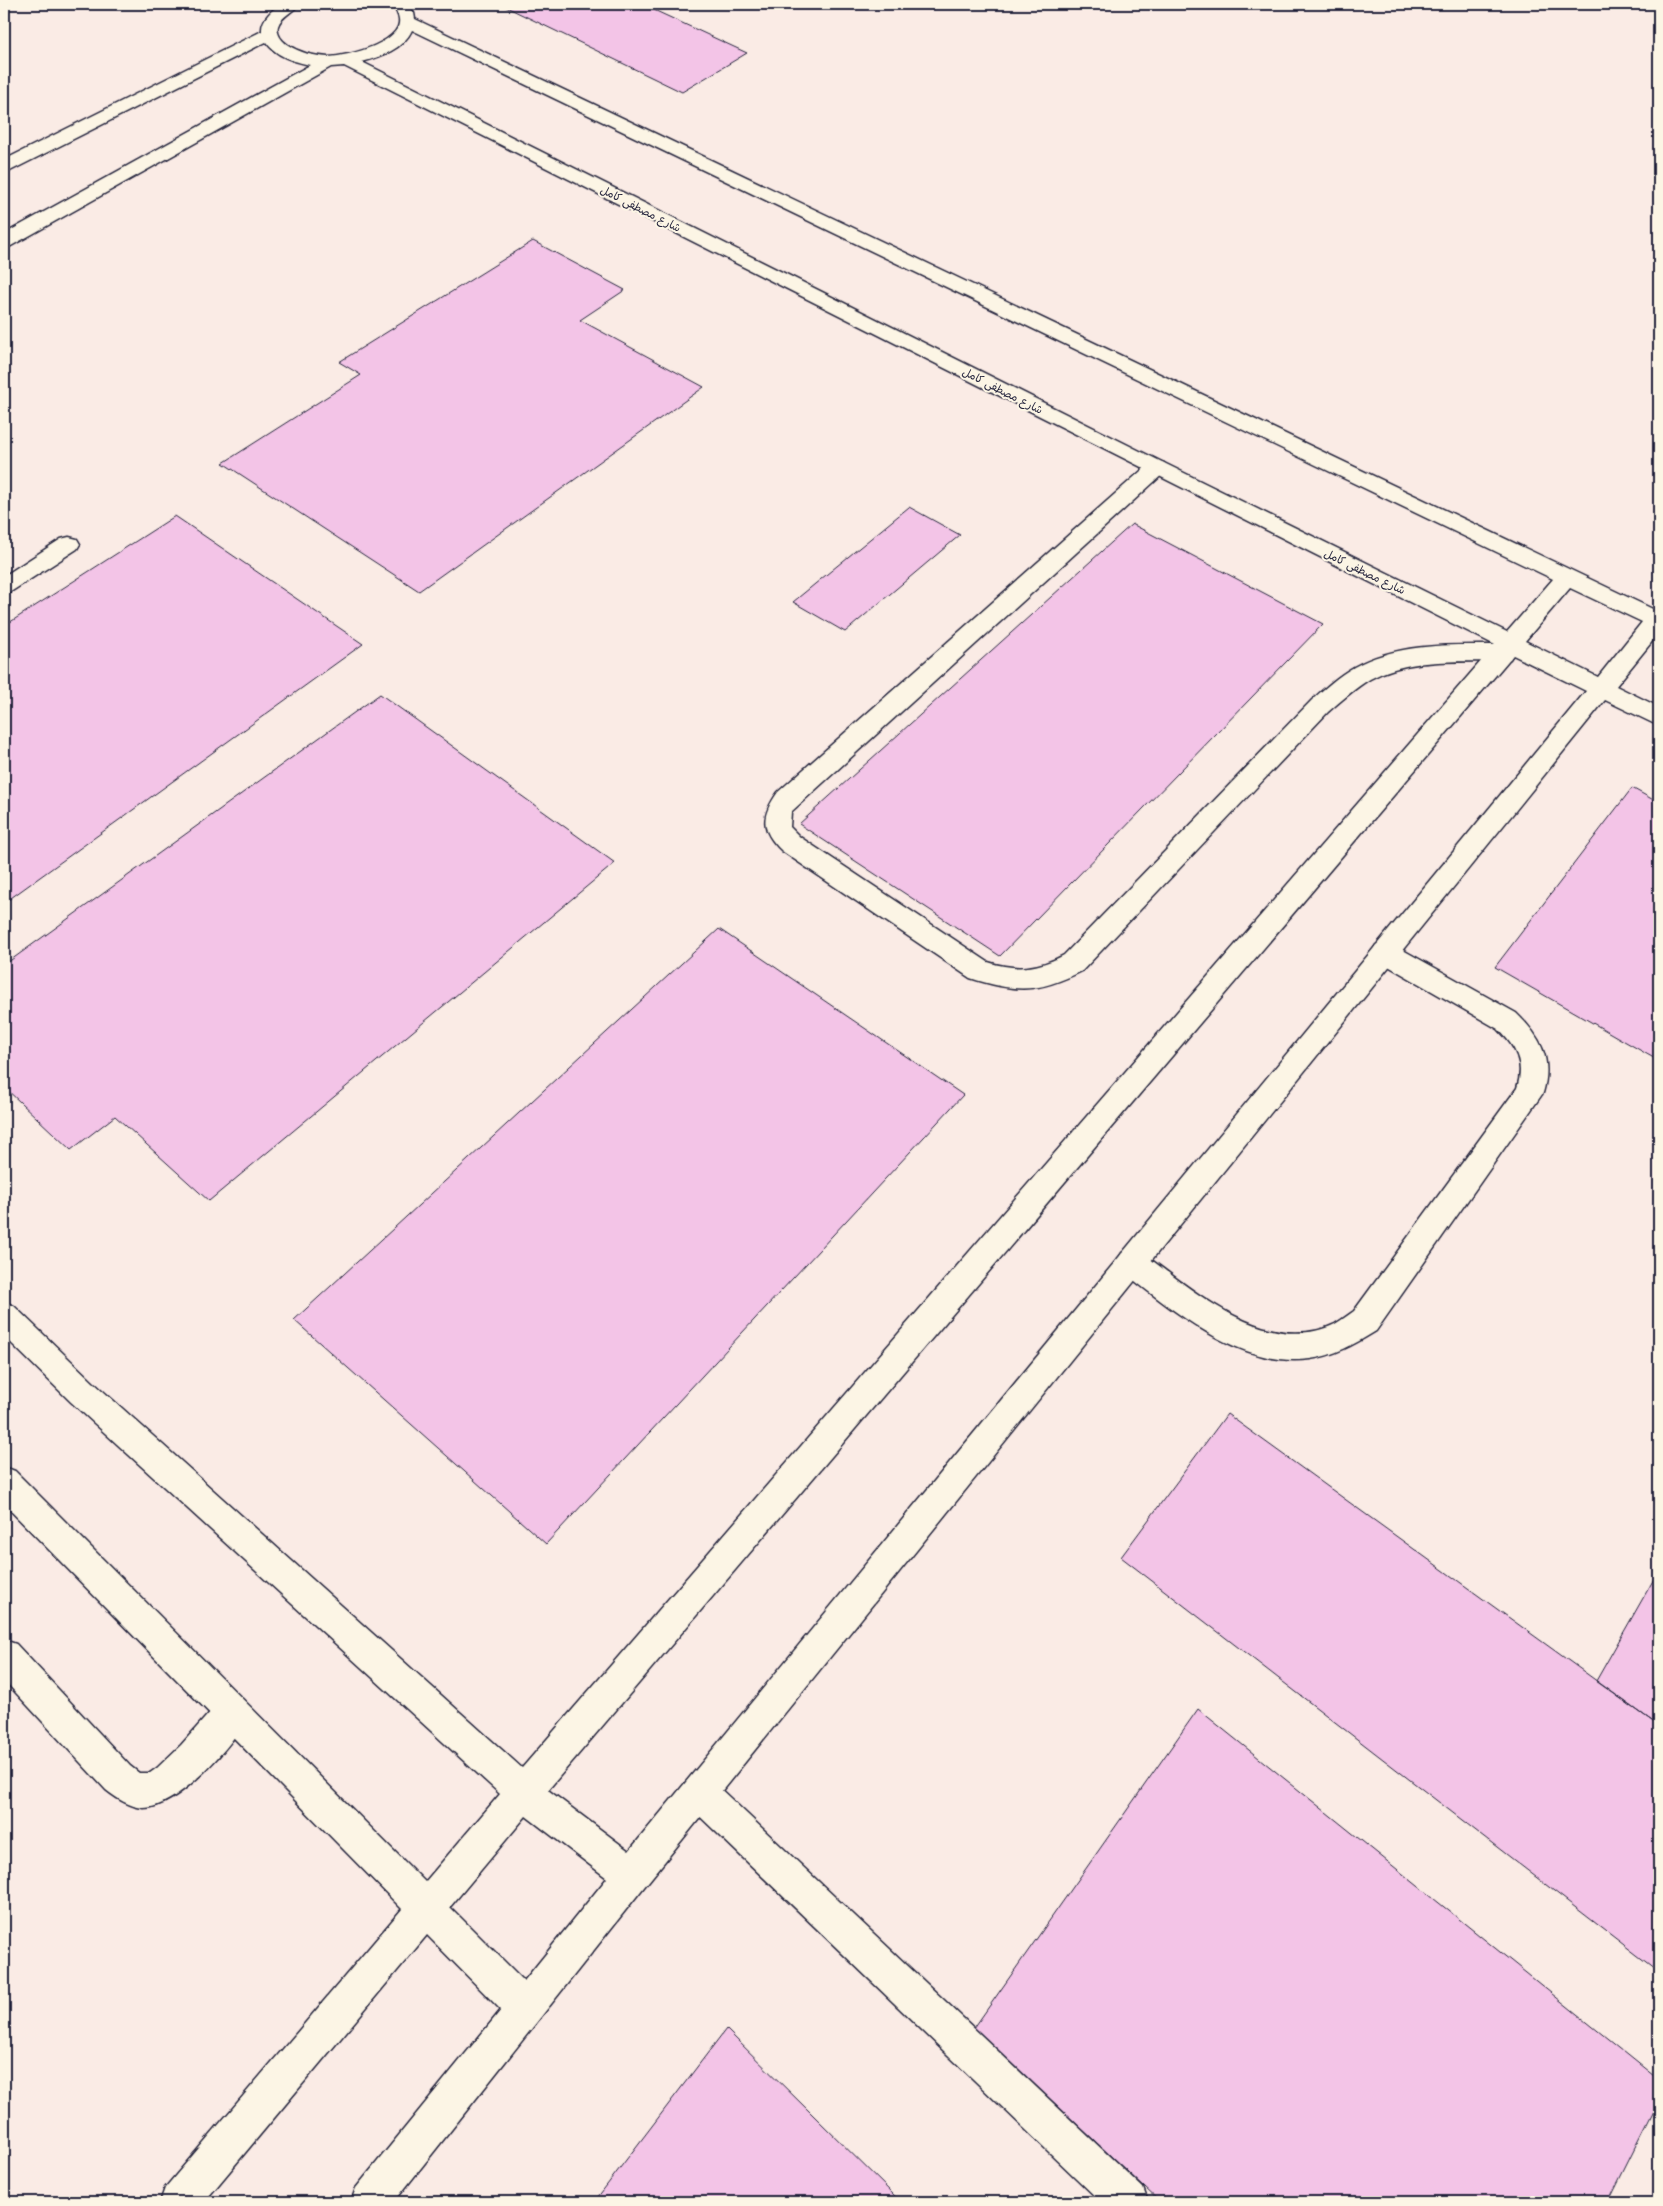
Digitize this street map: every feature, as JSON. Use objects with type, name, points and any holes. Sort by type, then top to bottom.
[{"type":"street","points":[[285,5],[271,22],[269,34],[275,45],[288,54],[338,62]]},
{"type":"street","points":[[4,242],[338,62],[370,54],[389,46],[403,34],[404,10],[1658,620],[632,1875],[370,2202]]},
{"type":"street","points":[[4,167],[269,34]]},
{"type":"street","name":"شارع مصطفى كامل","points":[[338,62],[1157,468],[1507,648],[1601,688],[1659,717]]},
{"type":"street","points":[[1157,468],[787,799],[780,808],[776,818],[777,827],[782,836],[791,844],[979,970],[1003,978],[1028,979],[1052,975],[1073,963],[1335,691],[1352,678],[1389,660],[1411,655],[1507,648]]},
{"type":"street","points":[[4,586],[69,544]]},
{"type":"street","points":[[179,2202],[523,1792],[1568,577]]},
{"type":"street","points":[[1132,1262],[1210,1318],[1240,1336],[1274,1345],[1308,1345],[1339,1337],[1365,1321],[1529,1093],[1534,1080],[1535,1065],[1530,1050],[1521,1034],[1506,1021],[1385,952]]},
{"type":"street","points":[[4,1316],[82,1392],[523,1792],[632,1875]]},
{"type":"street","points":[[4,1482],[525,2008]]},
{"type":"street","points":[[4,1656],[118,1778],[131,1789],[150,1790],[165,1784],[177,1774],[232,1713]]},
{"type":"street","points":[[700,1793],[1129,2202]]},
{"type":"building","points":[[500,4],[641,4],[747,53],[682,92]]},
{"type":"building","points":[[533,241],[625,290],[580,320],[704,387],[419,591],[223,463],[361,375],[339,362]]},
{"type":"building","points":[[909,507],[960,535],[845,632],[793,602]]},
{"type":"building","points":[[175,516],[363,644],[4,903],[4,626]]},
{"type":"building","points":[[1132,524],[1323,624],[1000,956],[799,824]]},
{"type":"building","points":[[380,694],[615,863],[209,1201],[115,1116],[71,1150],[4,1087],[4,965]]},
{"type":"building","points":[[1632,788],[1659,803],[1659,1061],[1495,967]]},
{"type":"building","points":[[719,929],[963,1095],[546,1544],[294,1320]]},
{"type":"building","points":[[1227,1414],[1659,1726],[1659,1972],[1121,1557]]},
{"type":"building","points":[[1659,1570],[1659,1726],[1596,1681]]},
{"type":"building","points":[[1198,1709],[1659,2080],[1659,2100],[1608,2202],[1160,2202],[974,2028]]},
{"type":"building","points":[[726,2029],[901,2202],[594,2202]]}]
